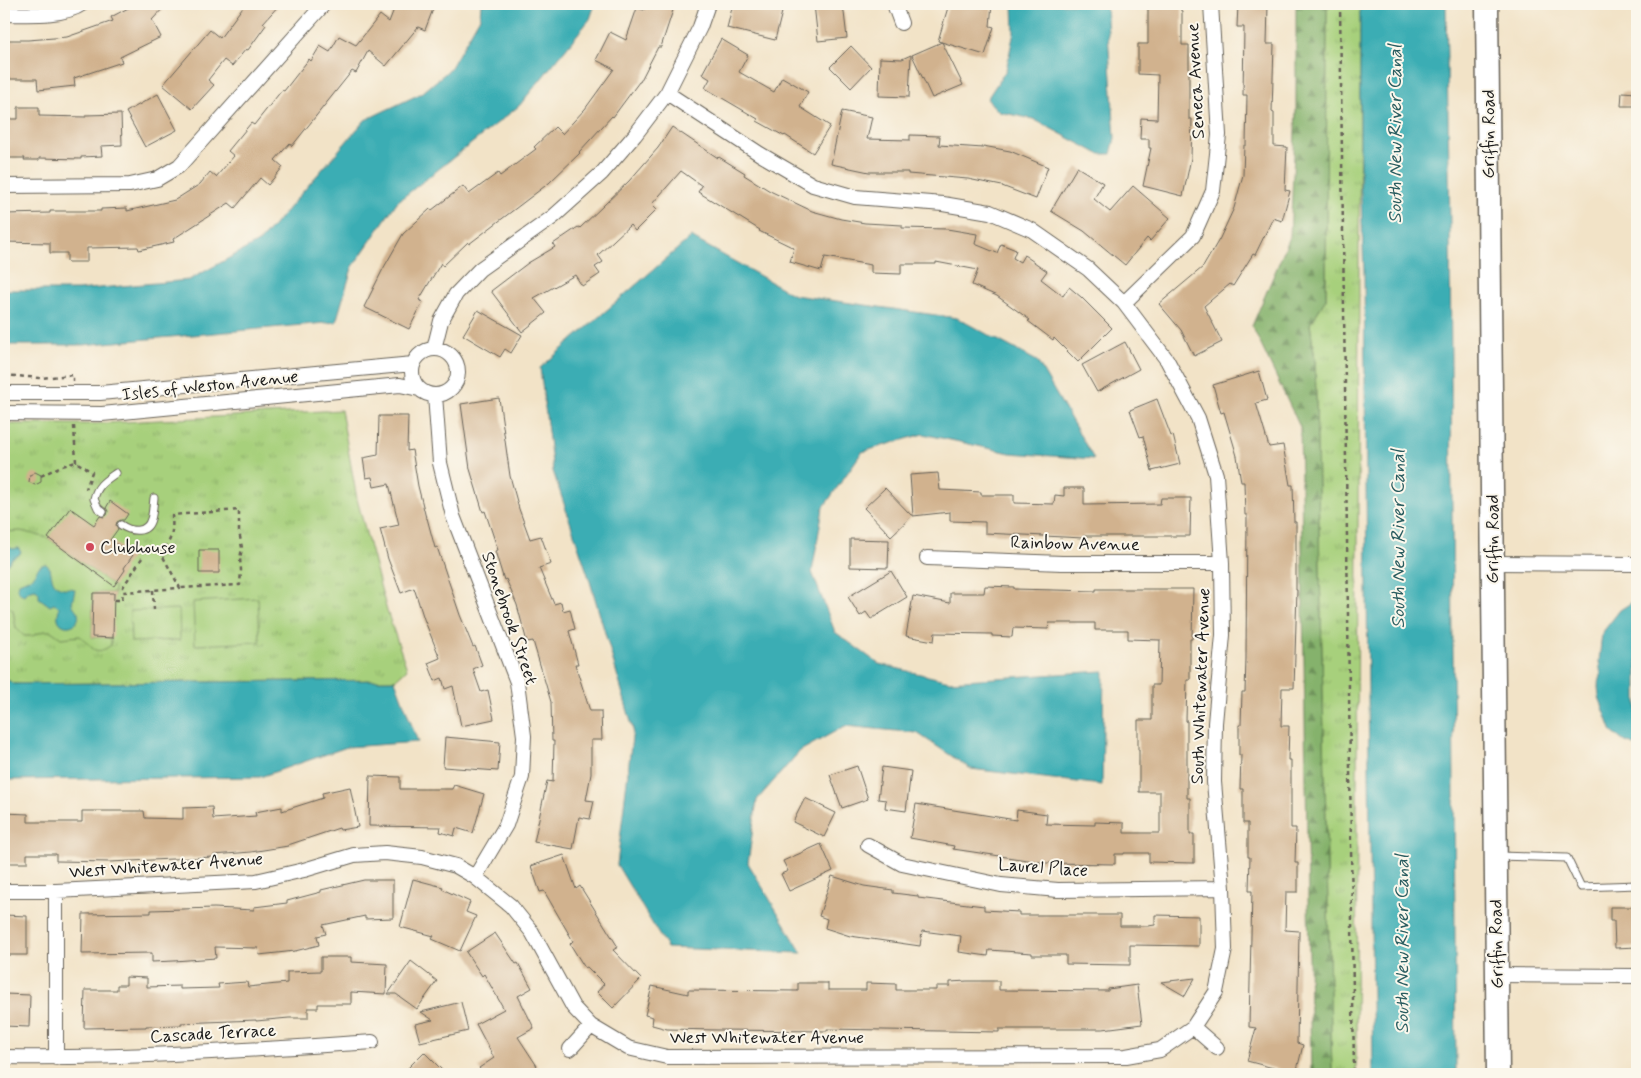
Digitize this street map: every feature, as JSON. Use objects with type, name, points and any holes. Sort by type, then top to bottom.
[{"type":"main road","name":"Griffin Road","points":[[1487,4],[1498,1074]]},
{"type":"street","points":[[4,186],[130,185],[157,179],[179,166],[324,4]]},
{"type":"street","points":[[434,349],[441,321],[456,294],[480,269],[553,217],[602,173],[634,135],[667,93],[700,27],[708,4]]},
{"type":"street","points":[[894,4],[901,23]]},
{"type":"street","name":"Seneca Avenue","points":[[1124,303],[1193,236],[1213,190],[1219,136],[1210,4]]},
{"type":"street","points":[[4,14],[42,15],[79,6]]},
{"type":"street","name":"South Whitewater Avenue","points":[[667,93],[760,154],[813,185],[855,198],[943,204],[990,212],[1032,230],[1088,269],[1124,303],[1166,360],[1198,418],[1216,475],[1222,563],[1224,635],[1215,723],[1214,782],[1223,888],[1225,949],[1216,992],[1193,1027]]},
{"type":"street","points":[[434,349],[443,351],[451,356],[456,363],[458,372],[456,381],[444,394],[426,394],[419,389],[414,381],[412,372],[413,364],[418,356],[434,349]]},
{"type":"street","name":"Isles of Weston Avenue","points":[[4,393],[100,393],[413,364]]},
{"type":"street","name":"Isles of Weston Avenue","points":[[4,414],[102,414],[400,385],[419,389]]},
{"type":"street","name":"Stonebrook Street","points":[[435,395],[440,463],[453,516],[517,682],[524,736],[522,777],[506,825],[475,877]]},
{"type":"street","name":"Rainbow Avenue","points":[[927,558],[1062,563],[1222,563]]},
{"type":"street","points":[[1492,564],[1637,564]]},
{"type":"street","name":"Laurel Place","points":[[868,845],[902,864],[1001,885],[1058,890],[1223,888]]},
{"type":"street","name":"West Whitewater Avenue","points":[[4,890],[56,892],[256,880],[304,870],[354,855],[385,853],[422,857],[456,866],[475,877],[512,906],[532,932],[573,1006],[591,1026],[628,1048],[667,1057],[1126,1056],[1160,1050],[1193,1027]]},
{"type":"street","points":[[56,892],[56,1058]]},
{"type":"street","points":[[1497,975],[1637,976]]},
{"type":"street","points":[[570,1049],[591,1026]]},
{"type":"street","points":[[1193,1027],[1217,1048]]},
{"type":"street","name":"Cascade Terrace","points":[[4,1057],[56,1058],[212,1052],[372,1042]]},
{"type":"lane","points":[[103,512],[98,508],[94,499],[96,490],[116,472]]},
{"type":"lane","points":[[121,525],[135,532],[144,530],[151,521],[154,498]]},
{"type":"lane","points":[[1495,856],[1567,858],[1581,887],[1637,886]]},
{"type":"path","points":[[1340,4],[1354,1074]]},
{"type":"path","points":[[4,375],[40,378],[73,375],[73,385]]},
{"type":"path","points":[[74,422],[76,462]]},
{"type":"path","points":[[42,476],[59,467],[76,462],[92,472],[85,490]]},
{"type":"path","points":[[123,592],[240,585],[242,548],[239,531],[239,510],[172,515],[173,530],[168,544],[160,551],[180,588]]},
{"type":"path","points":[[115,600],[122,600],[123,587],[142,558]]},
{"type":"path","points":[[153,590],[154,610]]},
{"type":"green space","points":[[1296,4],[1327,4],[1326,299],[1310,324],[1315,359],[1332,1074],[1311,1074],[1300,427],[1252,326],[1290,237],[1296,111]]},
{"type":"green space","points":[[1327,4],[1360,4],[1356,1074],[1332,1074],[1315,359],[1310,324],[1326,299]]},
{"type":"green space","points":[[341,410],[357,499],[387,611],[407,669],[395,680],[14,684],[4,678],[4,424],[88,424]]},
{"type":"green space","points":[[21,531],[48,538],[114,586],[114,593],[93,593],[92,637],[111,638],[111,645],[97,651],[80,636],[61,638],[51,631],[44,631],[32,636],[24,636],[16,628],[13,610],[4,605],[4,532]]},
{"type":"green space","points":[[258,598],[260,642],[195,645],[193,602]]},
{"type":"green space","points":[[179,609],[180,640],[131,642],[130,611]]},
{"type":"water","points":[[481,4],[595,4],[590,19],[519,106],[397,202],[352,268],[336,322],[82,345],[4,345],[4,290],[77,290],[189,280],[260,241],[365,120],[422,93],[450,69],[480,17]]},
{"type":"water","points":[[1013,4],[1106,4],[1115,138],[1111,154],[1099,154],[1033,119],[999,112],[987,99],[1006,70],[1014,32]]},
{"type":"water","name":"South New River Canal","points":[[1360,4],[1446,4],[1450,224],[1456,1074],[1373,1074],[1364,273],[1360,171]]},
{"type":"water","points":[[691,237],[794,295],[957,318],[1037,361],[1094,459],[1010,453],[923,434],[862,452],[823,508],[812,572],[835,632],[879,664],[949,681],[1104,671],[1102,785],[971,769],[917,733],[845,726],[800,751],[757,800],[748,863],[802,953],[667,948],[617,865],[633,729],[589,578],[553,471],[540,368]]},
{"type":"water","points":[[8,547],[18,548],[21,552],[11,559],[8,564],[4,564],[4,549]]},
{"type":"water","points":[[46,564],[50,568],[53,581],[59,587],[75,590],[72,603],[78,613],[78,618],[71,626],[60,623],[58,619],[59,607],[54,604],[50,606],[39,598],[39,593],[36,589],[30,590],[24,595],[18,592],[17,587],[19,583],[33,577],[39,567]]},
{"type":"water","points":[[1637,599],[1637,746],[1623,741],[1612,732],[1599,697],[1598,686],[1601,676],[1599,661],[1602,633],[1620,610]]},
{"type":"water","points":[[4,678],[14,684],[395,680],[418,742],[347,747],[260,777],[4,780]]},
{"type":"building","points":[[136,4],[167,4],[152,20],[161,37],[120,57],[122,62],[74,78],[75,86],[38,90],[37,79],[4,79],[4,40],[67,37],[113,21],[111,17]]},
{"type":"building","points":[[245,4],[280,4],[263,23],[266,25],[248,50],[246,49],[232,66],[224,60],[208,80],[214,85],[192,109],[163,85],[210,30],[220,38]]},
{"type":"building","points":[[396,4],[435,4],[425,30],[418,27],[386,66],[368,51],[356,73],[352,71],[292,146],[290,143],[275,160],[283,167],[268,185],[260,178],[235,208],[229,203],[173,239],[174,242],[139,250],[138,247],[87,248],[87,262],[67,262],[67,253],[50,253],[50,243],[4,242],[4,214],[50,213],[50,211],[101,211],[101,209],[127,208],[127,211],[175,200],[200,184],[210,172],[216,177],[234,156],[228,151],[251,123],[254,125],[282,90],[284,91],[309,59],[311,61],[320,46],[330,52],[339,36],[356,45],[380,15],[389,22]]},
{"type":"building","points":[[646,4],[675,4],[661,47],[658,47],[640,82],[613,117],[580,153],[549,183],[469,244],[468,242],[443,266],[441,263],[419,300],[423,302],[409,329],[364,307],[403,234],[430,209],[432,210],[463,186],[469,194],[498,173],[500,176],[536,149],[534,147],[555,127],[562,134],[585,109],[614,69],[596,60],[610,32],[626,40],[637,8],[644,10]]},
{"type":"building","points":[[733,4],[784,4],[775,40],[727,28]]},
{"type":"building","points":[[814,4],[843,4],[847,38],[818,41]]},
{"type":"building","points":[[949,4],[992,4],[990,26],[994,27],[985,55],[938,41]]},
{"type":"building","points":[[1148,4],[1181,4],[1182,45],[1189,45],[1189,119],[1192,119],[1191,158],[1183,196],[1143,186],[1151,148],[1149,148],[1149,139],[1140,139],[1141,118],[1157,119],[1158,75],[1138,74],[1138,44],[1148,44]]},
{"type":"building","points":[[1238,4],[1268,4],[1267,44],[1274,44],[1272,112],[1274,113],[1274,146],[1287,147],[1285,190],[1290,191],[1282,221],[1273,218],[1255,255],[1253,254],[1233,286],[1230,284],[1204,306],[1222,342],[1194,356],[1181,330],[1159,304],[1203,267],[1220,238],[1234,208],[1243,175],[1247,95],[1243,95],[1244,27],[1237,27]]},
{"type":"building","points":[[721,39],[748,55],[739,72],[774,92],[782,77],[808,92],[800,107],[830,126],[813,153],[705,88],[710,79],[702,74]]},
{"type":"building","points":[[942,42],[963,85],[932,98],[912,55]]},
{"type":"building","points":[[851,46],[871,67],[851,88],[830,67]]},
{"type":"building","points":[[911,55],[909,97],[879,96],[880,58],[902,59]]},
{"type":"building","points":[[1622,92],[1637,93],[1637,106],[1621,106]]},
{"type":"building","points":[[158,94],[177,130],[145,147],[126,112]]},
{"type":"building","points":[[18,107],[39,107],[39,116],[86,117],[86,115],[121,114],[122,145],[101,146],[102,156],[81,157],[81,159],[39,158],[39,160],[24,160],[25,158],[4,158],[4,119],[18,119]]},
{"type":"building","points":[[842,111],[872,117],[867,139],[910,140],[910,135],[940,136],[939,145],[983,148],[983,146],[1010,151],[1048,167],[1036,199],[1002,186],[968,179],[908,174],[908,172],[869,172],[831,164]]},
{"type":"building","points":[[672,127],[770,191],[812,211],[865,223],[902,225],[902,228],[947,229],[977,234],[975,244],[997,253],[1001,244],[1016,250],[1013,258],[1020,262],[1024,255],[1047,271],[1041,279],[1063,296],[1069,287],[1112,328],[1078,362],[1054,338],[1053,340],[1028,321],[1030,320],[997,296],[972,285],[978,270],[936,262],[936,264],[901,264],[901,274],[871,273],[871,265],[825,257],[821,271],[790,262],[794,248],[759,231],[698,192],[702,186],[681,171],[652,204],[657,209],[635,231],[630,225],[598,255],[603,262],[595,267],[600,274],[582,286],[575,275],[534,298],[546,313],[522,332],[491,291],[528,263],[555,247],[553,244],[578,227],[580,228],[629,181],[658,148]]},
{"type":"building","points":[[1077,167],[1103,183],[1094,199],[1110,212],[1133,186],[1170,218],[1150,241],[1147,238],[1125,265],[1084,231],[1051,211]]},
{"type":"building","points":[[478,310],[522,335],[511,353],[505,349],[500,357],[463,335]]},
{"type":"building","points":[[1125,342],[1139,369],[1097,392],[1082,365]]},
{"type":"building","points":[[1259,371],[1267,400],[1256,403],[1269,447],[1283,445],[1290,485],[1293,485],[1294,522],[1296,522],[1297,590],[1294,688],[1282,688],[1281,726],[1289,726],[1288,760],[1291,760],[1291,828],[1296,828],[1295,863],[1298,863],[1298,892],[1286,892],[1285,930],[1299,931],[1297,1043],[1303,1045],[1296,1074],[1247,1061],[1256,1028],[1249,1027],[1252,891],[1249,891],[1248,823],[1243,823],[1243,789],[1240,789],[1241,755],[1239,755],[1242,692],[1245,692],[1247,515],[1245,515],[1244,482],[1241,482],[1237,456],[1224,412],[1221,413],[1213,385]]},
{"type":"building","points":[[499,398],[510,476],[519,509],[530,539],[541,536],[551,564],[539,568],[554,604],[561,602],[563,611],[570,609],[575,629],[569,631],[578,664],[575,664],[590,711],[601,711],[602,740],[591,740],[591,774],[586,800],[594,801],[590,819],[579,817],[573,849],[534,842],[547,781],[553,782],[554,741],[552,741],[551,702],[533,641],[527,642],[517,605],[506,579],[504,580],[495,551],[498,550],[485,511],[483,512],[470,469],[461,404]]},
{"type":"building","points":[[1157,399],[1171,436],[1173,435],[1180,464],[1152,471],[1143,436],[1140,437],[1130,410]]},
{"type":"building","points":[[379,416],[408,416],[407,451],[412,450],[426,518],[460,615],[482,665],[473,669],[481,692],[488,690],[494,719],[461,726],[453,686],[445,689],[442,678],[435,681],[428,663],[440,658],[414,588],[401,593],[388,559],[380,529],[399,525],[389,484],[374,487],[372,477],[366,478],[363,458],[378,455]]},
{"type":"building","points":[[35,472],[41,475],[41,482],[35,485],[29,482],[30,475]]},
{"type":"building","points":[[938,473],[940,490],[981,492],[981,495],[1014,495],[1014,503],[1054,504],[1055,495],[1064,496],[1064,488],[1084,488],[1084,505],[1160,504],[1161,498],[1191,498],[1190,536],[1083,536],[1083,538],[985,533],[985,522],[950,521],[950,512],[913,516],[910,475]]},
{"type":"building","points":[[885,488],[912,516],[891,536],[864,508]]},
{"type":"building","name":"Clubhouse","points":[[110,501],[128,514],[124,520],[117,522],[118,529],[110,540],[133,555],[114,586],[48,538],[70,508],[94,525],[100,516],[104,517],[107,515],[108,511],[106,508]]},
{"type":"building","points":[[850,539],[889,540],[888,568],[850,567]]},
{"type":"building","points":[[199,550],[219,550],[219,573],[199,573]]},
{"type":"building","points":[[891,571],[907,597],[871,619],[866,612],[860,616],[848,597]]},
{"type":"building","points":[[985,586],[1014,587],[1014,589],[1096,591],[1096,589],[1193,589],[1190,680],[1187,680],[1186,721],[1187,798],[1190,798],[1190,834],[1194,834],[1194,863],[1149,862],[1149,853],[1124,853],[1115,854],[1115,864],[1047,863],[953,849],[954,846],[910,838],[916,804],[1016,820],[1017,810],[1047,814],[1046,824],[1095,825],[1095,822],[1124,823],[1124,833],[1160,833],[1160,792],[1139,792],[1138,720],[1152,720],[1152,685],[1159,685],[1160,640],[1128,639],[1128,630],[1095,630],[1095,623],[1049,623],[1048,629],[1013,628],[1012,637],[992,636],[992,634],[935,633],[934,641],[906,636],[913,596],[950,603],[950,593],[984,593]]},
{"type":"building","points":[[93,593],[114,593],[113,638],[92,637]]},
{"type":"building","points":[[445,737],[500,742],[498,771],[443,767]]},
{"type":"building","points":[[857,766],[868,799],[842,808],[830,775]]},
{"type":"building","points":[[882,767],[911,771],[906,811],[885,808],[886,800],[878,799]]},
{"type":"building","points":[[370,776],[400,777],[400,789],[452,789],[454,785],[484,794],[473,833],[456,828],[454,836],[440,832],[441,827],[369,826]]},
{"type":"building","points":[[350,787],[358,827],[340,830],[339,828],[288,846],[214,855],[214,857],[110,862],[56,861],[56,854],[27,854],[27,863],[4,863],[4,813],[28,814],[28,822],[82,822],[82,811],[144,811],[145,818],[183,819],[183,808],[212,807],[213,819],[256,816],[255,812],[282,807],[282,811],[323,798],[322,793]]},
{"type":"building","points":[[805,798],[836,813],[824,837],[793,822]]},
{"type":"building","points":[[821,844],[833,871],[789,891],[781,874],[788,871],[783,861]]},
{"type":"building","points":[[564,855],[576,889],[580,886],[618,947],[613,950],[641,979],[613,1008],[597,992],[604,984],[587,967],[585,968],[570,944],[573,941],[544,891],[540,892],[531,866]]},
{"type":"building","points":[[832,876],[864,886],[893,890],[893,893],[984,906],[984,910],[1019,912],[1019,915],[1120,915],[1120,926],[1155,925],[1155,915],[1199,916],[1199,946],[1130,945],[1130,965],[1066,964],[1066,955],[1032,955],[1032,953],[989,950],[988,956],[959,952],[961,936],[922,931],[920,946],[850,936],[825,928],[827,919],[819,916]]},
{"type":"building","points":[[413,879],[443,887],[442,889],[470,902],[466,912],[476,916],[460,951],[432,939],[434,936],[400,927]]},
{"type":"building","points":[[364,880],[393,880],[393,918],[365,919],[365,916],[323,925],[326,934],[317,936],[319,945],[295,951],[259,955],[258,948],[215,947],[216,958],[152,962],[152,953],[82,954],[83,914],[151,913],[151,910],[214,908],[254,910],[254,907],[287,903],[287,901],[321,892],[321,890]]},
{"type":"building","points":[[1610,907],[1637,907],[1637,947],[1615,948],[1614,921],[1610,921]]},
{"type":"building","points":[[4,915],[27,916],[27,955],[4,955]]},
{"type":"building","points":[[495,933],[516,964],[518,963],[532,988],[518,996],[534,1028],[518,1037],[537,1066],[524,1074],[484,1074],[479,1068],[494,1058],[476,1024],[504,1009],[484,974],[482,976],[466,952]]},
{"type":"building","points":[[321,957],[351,957],[351,962],[387,964],[386,994],[351,992],[351,1004],[318,1004],[318,1008],[308,1008],[308,1018],[181,1023],[181,1025],[146,1027],[84,1028],[85,990],[117,990],[117,985],[126,985],[126,977],[147,978],[147,987],[180,986],[180,989],[219,988],[218,984],[247,982],[248,987],[287,983],[287,972],[321,971]]},
{"type":"building","points":[[411,961],[437,981],[417,1009],[396,994],[388,994]]},
{"type":"building","points":[[1195,978],[1185,996],[1161,982]]},
{"type":"building","points":[[999,981],[999,990],[1108,991],[1108,989],[1137,985],[1142,1024],[1103,1029],[999,1029],[999,1032],[827,1029],[827,1031],[717,1030],[667,1029],[652,1025],[653,1017],[645,1015],[652,986],[688,994],[688,990],[798,991],[798,983],[828,983],[828,990],[866,990],[866,983],[896,984],[896,990],[936,990],[936,986],[950,986],[950,982]]},
{"type":"building","points":[[4,994],[30,995],[29,1027],[4,1026]]},
{"type":"building","points":[[461,1002],[468,1031],[420,1042],[415,1024],[433,1020],[421,1012]]},
{"type":"building","points":[[424,1052],[446,1074],[402,1074]]},
{"type":"place","name":"Clubhouse","points":[[90,547]]}]
